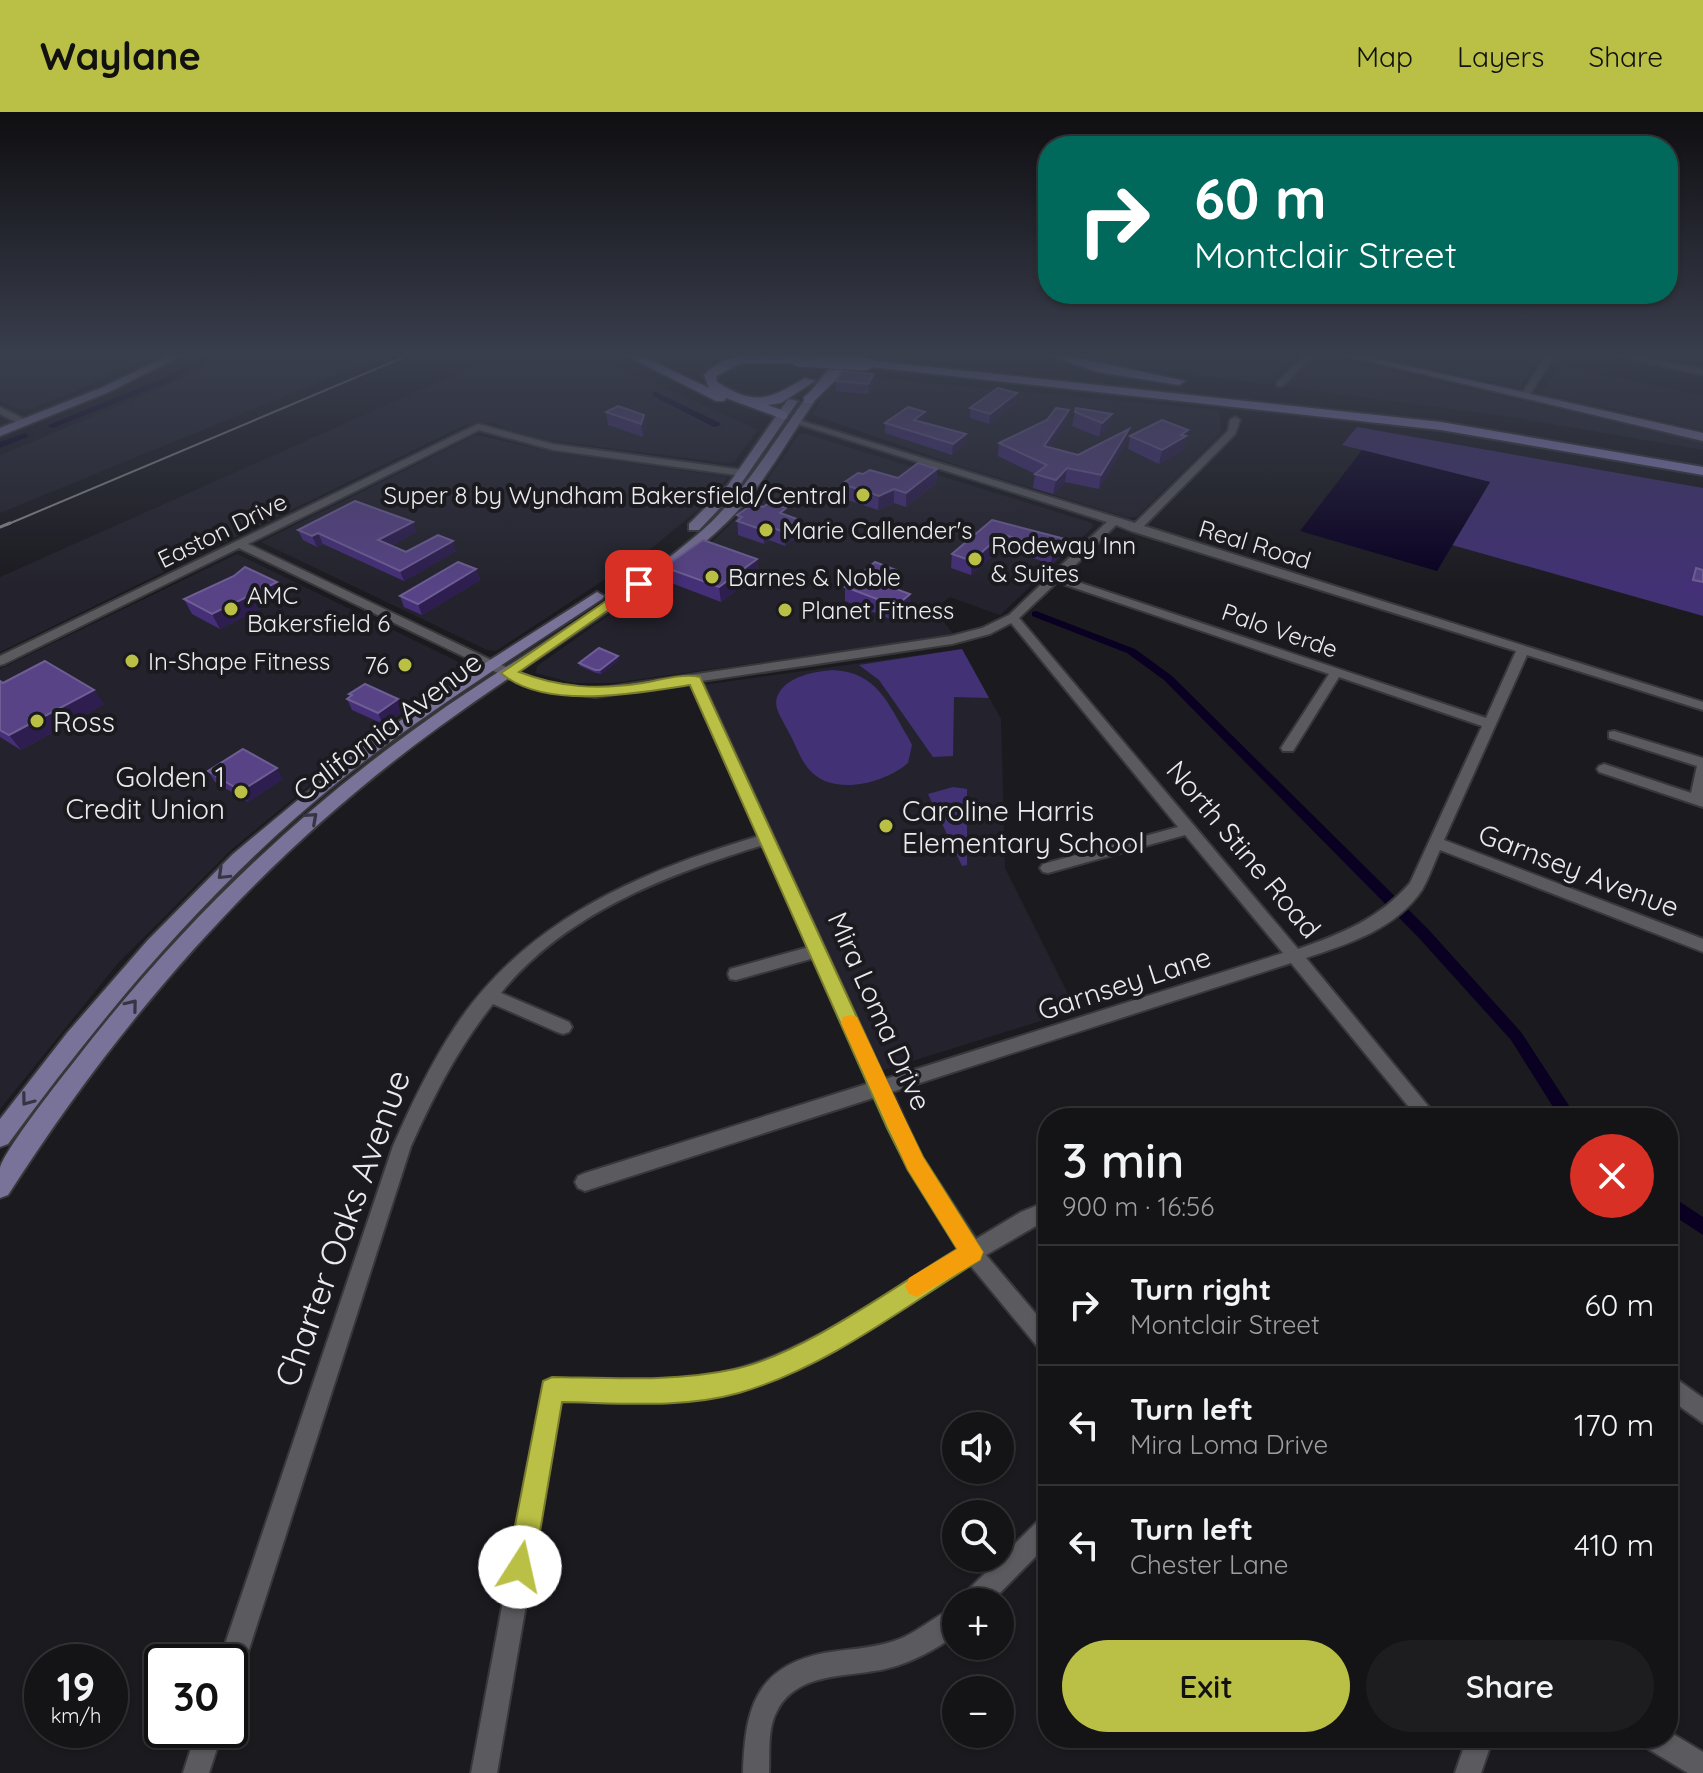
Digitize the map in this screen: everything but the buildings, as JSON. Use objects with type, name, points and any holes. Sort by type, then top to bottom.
[{"type":"highway","points":[[1479,433],[1703,471]]},
{"type":"highway","points":[[1532,433],[1703,462]]},
{"type":"main road","name":"California Avenue","points":[[0,1137],[88,1020],[139,960],[209,887],[262,838],[360,757],[644,581],[699,541],[748,478],[743,473],[775,433]]},
{"type":"main road","name":"California Avenue","points":[[0,1187],[53,1109],[126,1012],[173,956],[263,863],[358,779],[500,669],[721,511],[759,478],[780,433]]},
{"type":"main road","points":[[644,581],[640,576],[675,550],[676,542]]},
{"type":"main road","points":[[262,838],[269,850],[263,863]]},
{"type":"street","name":"Easton Drive","points":[[0,661],[467,433]]},
{"type":"street","name":"Easton Drive","points":[[499,433],[553,447],[743,473]]},
{"type":"street","name":"Real Road","points":[[829,433],[1703,706]]},
{"type":"street","points":[[1135,529],[1231,433]]},
{"type":"street","points":[[239,544],[500,669],[545,687],[580,693],[615,692],[967,637],[1013,618],[1113,522]]},
{"type":"street","name":"Palo Verde","points":[[1056,578],[1490,724]]},
{"type":"street","name":"North Stine Road","points":[[1013,618],[1419,1108]]},
{"type":"street","name":"Garnsey Lane","points":[[585,1182],[1349,938],[1389,916],[1416,886],[1523,650]]},
{"type":"street","points":[[1288,748],[1336,672]]},
{"type":"street","name":"Mira Loma Drive","points":[[695,680],[915,1163],[972,1252],[1038,1332]]},
{"type":"street","points":[[1604,769],[1700,801],[1703,765],[1614,735]]},
{"type":"street","points":[[1048,868],[1188,829]]},
{"type":"street","name":"Charter Oaks Avenue","points":[[238,1644],[415,1111],[446,1054],[489,995],[555,933],[604,900],[685,862],[767,839]]},
{"type":"street","name":"Garnsey Avenue","points":[[1436,843],[1703,946]]},
{"type":"street","points":[[736,974],[818,951]]},
{"type":"street","points":[[489,995],[563,1027]]},
{"type":"street","points":[[484,1773],[552,1390],[670,1391],[738,1380],[813,1350],[1038,1214]]},
{"type":"street","points":[[1678,1392],[1703,1412]]},
{"type":"street","points":[[988,1588],[1038,1537]]},
{"type":"street","points":[[756,1773],[760,1722],[765,1706],[787,1678],[804,1670],[893,1654],[922,1642],[942,1628]]},
{"type":"street","points":[[196,1773],[204,1748]]},
{"type":"street","points":[[1468,1773],[1477,1748]]},
{"type":"street","points":[[1671,1748],[1703,1767]]},
{"type":"shaded area","points":[[54,433],[196,433],[0,513],[0,455]]},
{"type":"shaded area","points":[[325,433],[450,433],[0,652],[0,577]]},
{"type":"shaded area","points":[[517,433],[756,433],[734,462],[726,463],[553,441]]},
{"type":"shaded area","points":[[863,433],[1221,433],[1137,517],[1128,518]]},
{"type":"shaded area","points":[[1352,433],[1388,433],[1703,488],[1703,616],[1452,545],[1490,482],[1342,445]]},
{"type":"shaded area","points":[[1601,433],[1661,433],[1703,442],[1703,450]]},
{"type":"shaded area","points":[[799,434],[1092,523],[1093,527],[1000,615],[950,597],[934,609],[954,635],[613,683],[573,683],[536,673],[537,666],[712,542],[750,505]]},
{"type":"shaded area","points":[[476,435],[557,453],[728,477],[704,505],[648,551],[496,651],[487,650],[261,542]]},
{"type":"shaded area","points":[[1362,450],[1490,482],[1437,571],[1300,531]]},
{"type":"shaded area","points":[[237,554],[469,667],[362,742],[232,849],[118,963],[0,1109],[0,669]]},
{"type":"shaded area","name":"Caroline Harris Elementary School","points":[[962,649],[1001,719],[1005,868],[1076,1010],[880,1071],[703,685]]},
{"type":"shaded area","points":[[962,649],[989,698],[954,697],[953,756],[933,757],[879,680],[859,665]]},
{"type":"shaded area","points":[[832,670],[860,677],[880,692],[912,745],[908,763],[872,782],[843,785],[817,777],[807,767],[778,712],[776,699],[794,679]]},
{"type":"shaded area","points":[[953,787],[967,789],[967,865],[962,866],[928,794]]},
{"type":"waterway","points":[[0,445],[25,435]]},
{"type":"waterway","points":[[1036,614],[1131,651],[1168,678],[1423,933],[1516,1036],[1563,1108]]},
{"type":"waterway","points":[[1678,1209],[1703,1227]]},
{"type":"railway","points":[[6,525],[225,433]]},
{"type":"railway","points":[[0,527],[10,523]]},
{"type":"slow traffic","points":[[850,1023],[915,1163],[972,1252],[917,1286]]},
{"type":"place","name":"Super 8 by Wyndham Bakersfield/Central","points":[[863,495]]},
{"type":"place","name":"Marie Callender's","points":[[766,530]]},
{"type":"place","name":"Rodeway Inn & Suites","points":[[975,559]]},
{"type":"place","name":"Barnes & Noble","points":[[712,577]]},
{"type":"place","name":"AMC Bakersfield 6","points":[[231,609]]},
{"type":"place","name":"Planet Fitness","points":[[785,610]]},
{"type":"place","name":"In-Shape Fitness","points":[[132,661]]},
{"type":"place","name":"76","points":[[405,665]]},
{"type":"place","name":"Ross","points":[[37,721]]},
{"type":"place","name":"Golden 1 Credit Union","points":[[241,792]]},
{"type":"place","name":"Caroline Harris Elementary School","points":[[886,826]]},
{"type":"route","points":[[520,1567],[552,1390],[670,1391],[738,1380],[777,1367],[813,1350],[972,1252],[942,1209],[895,1122],[695,680],[615,692],[580,693],[545,687],[508,673],[639,584]]}]
